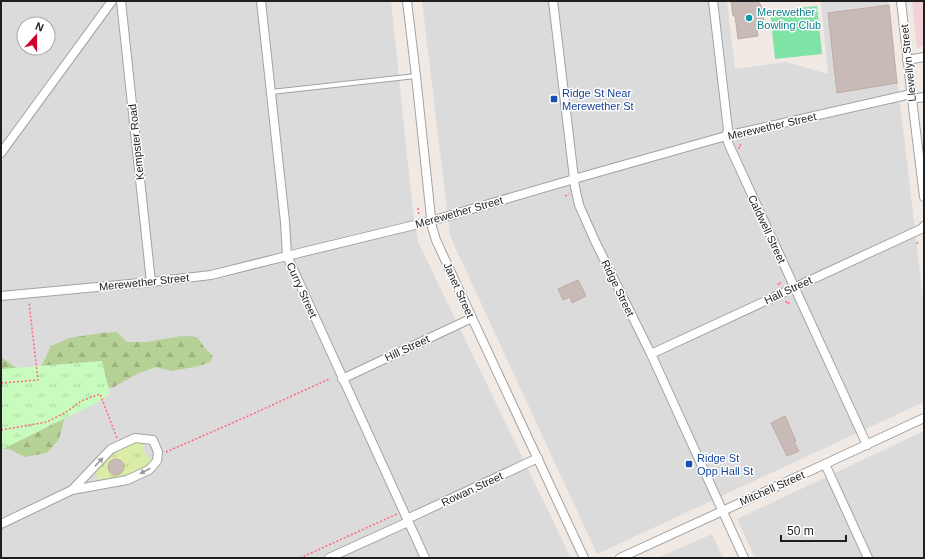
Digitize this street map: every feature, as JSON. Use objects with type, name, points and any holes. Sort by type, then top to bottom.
[{"type":"street","points":[[1,153],[112,1]]},
{"type":"street","name":"Kempster Road","points":[[121,1],[151,282]]},
{"type":"street","name":"Curry Street","points":[[261,1],[285,222],[287,256],[425,558]]},
{"type":"street","name":"Janet Street","points":[[407,1],[431,221],[436,240],[584,558]]},
{"type":"street","name":"Ridge Street","points":[[553,1],[574,178],[579,205],[651,354],[744,558]]},
{"type":"street","name":"Caldwell Street","points":[[712,1],[728,130],[726,136],[730,149],[867,445]]},
{"type":"street","name":"Llewellyn Street","points":[[901,1],[911,97],[924,197]]},
{"type":"street","points":[[907,60],[924,57]]},
{"type":"street","name":"Merewether Street","points":[[1,296],[211,275],[431,221],[574,178],[726,136],[911,97],[924,97]]},
{"type":"street","name":"Hall Street","points":[[651,354],[921,229],[924,226]]},
{"type":"street","name":"Hill Street","points":[[342,379],[472,318]]},
{"type":"street","name":"Mitchell Street","points":[[620,558],[924,418]]},
{"type":"street","points":[[1,524],[72,490],[127,480],[149,470],[157,461],[158,452],[153,440],[135,438],[111,449],[72,490]]},
{"type":"street","name":"Rowan Street","points":[[328,558],[538,458]]},
{"type":"street","points":[[825,464],[868,558]]},
{"type":"lane","points":[[271,92],[416,76]]},
{"type":"path","points":[[738,148],[741,147],[740,144]]},
{"type":"path","points":[[565,196],[569,194]]},
{"type":"path","points":[[779,285],[778,283],[781,283]]},
{"type":"path","points":[[786,301],[787,304],[790,302]]},
{"type":"path","points":[[1,383],[38,380],[29,302]]},
{"type":"path","points":[[157,461],[163,461],[164,454],[167,451],[329,379]]},
{"type":"path","points":[[1,430],[47,422],[68,411],[81,401],[100,394],[120,445]]},
{"type":"path","points":[[300,558],[397,514]]},
{"type":"shaded area","points":[[1,1],[391,1],[413,212],[418,242],[571,558],[1,558]]},
{"type":"shaded area","points":[[422,1],[727,1],[735,69],[786,62],[828,74],[821,2],[888,1],[924,307],[924,402],[597,554],[450,236]]},
{"type":"shaded area","points":[[912,1],[924,1],[924,46],[917,48]]},
{"type":"shaded area","points":[[924,431],[924,558],[755,558],[737,519]]},
{"type":"shaded area","points":[[712,534],[723,558],[658,558]]},
{"type":"green space","points":[[817,6],[822,54],[775,59],[770,11]]},
{"type":"green space","points":[[117,332],[127,342],[146,342],[182,336],[197,337],[213,356],[209,363],[194,367],[172,371],[156,367],[137,374],[114,387],[106,388],[65,411],[59,439],[47,453],[25,457],[9,449],[1,449],[1,357],[18,369],[36,373],[43,363],[51,346],[69,338]]},
{"type":"green space","points":[[102,361],[110,394],[96,403],[1,450],[1,369]]},
{"type":"green space","points":[[140,440],[145,440],[143,443],[143,450],[149,458],[154,459],[148,465],[129,475],[97,480],[97,475],[92,472],[114,453]]},
{"type":"building","name":"Merewether Bowling Club","points":[[731,1],[758,1],[762,7],[764,20],[761,20],[762,29],[757,29],[758,36],[738,39],[735,16],[733,16]]},
{"type":"building","points":[[889,5],[897,83],[837,93],[828,13]]},
{"type":"building","points":[[578,280],[586,296],[572,303],[570,297],[563,300],[558,289]]},
{"type":"building","points":[[785,416],[796,441],[794,442],[799,451],[787,456],[771,423]]},
{"type":"building","points":[[116,459],[122,461],[124,467],[122,473],[116,475],[110,473],[108,467],[110,461]]},
{"type":"place","name":"Merewether Bowling Club","points":[[749,18]]},
{"type":"place","name":"Ridge St Near Merewether St","points":[[554,99]]},
{"type":"place","name":"Ridge St Opp Hall St","points":[[689,464]]}]
